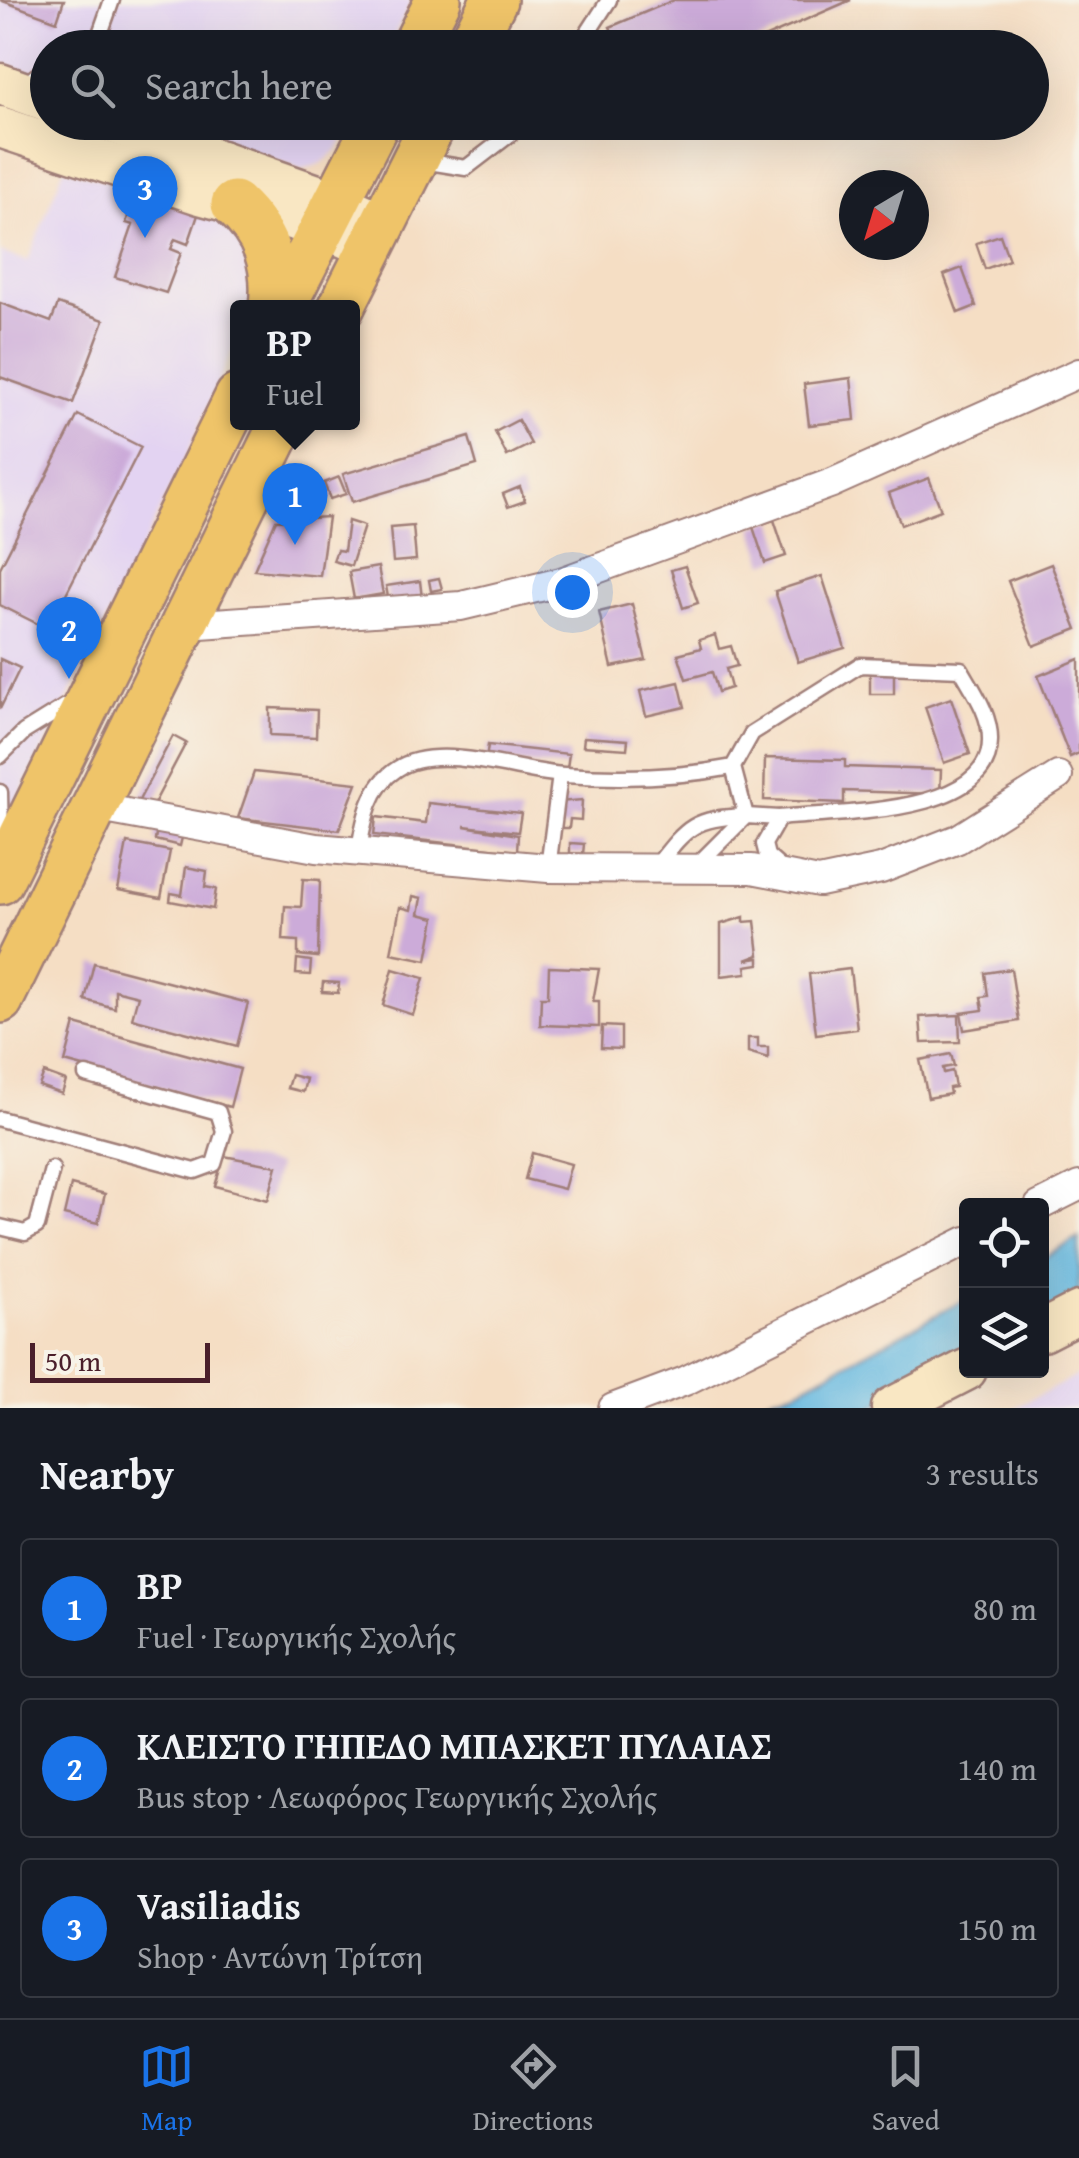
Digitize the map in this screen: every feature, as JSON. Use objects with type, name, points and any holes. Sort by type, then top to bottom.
[{"type":"main road","points":[[423,30],[438,0]]},
{"type":"main road","points":[[479,30],[494,0]]},
{"type":"main road","points":[[286,300],[368,140]]},
{"type":"main road","points":[[346,300],[425,141]]},
{"type":"main road","points":[[234,204],[265,241],[274,271],[272,300]]},
{"type":"main road","points":[[0,880],[230,414]]},
{"type":"main road","points":[[0,1000],[280,430]]},
{"type":"street","points":[[0,127],[30,137]]},
{"type":"street","points":[[40,140],[234,204],[330,215]]},
{"type":"street","points":[[153,140],[378,237]]},
{"type":"street","points":[[186,625],[460,606],[561,582],[832,483],[1079,373]]},
{"type":"street","points":[[94,806],[316,848],[548,868],[752,869],[798,880],[840,881],[958,839],[1058,776]]},
{"type":"street","points":[[1049,1201],[1079,1186]]},
{"type":"street","points":[[613,1408],[684,1381],[959,1244]]},
{"type":"street","points":[[1049,1327],[1079,1312]]},
{"type":"street","points":[[892,1408],[959,1374]]},
{"type":"lane","points":[[101,30],[112,0]]},
{"type":"lane","points":[[590,30],[609,0]]},
{"type":"lane","points":[[425,141],[466,168],[503,140]]},
{"type":"lane","points":[[654,870],[694,824],[706,818],[779,818],[928,802],[960,789],[982,769],[991,742],[982,707],[961,669],[860,665],[752,733],[733,767],[746,816]]},
{"type":"lane","points":[[0,756],[24,732],[100,684]]},
{"type":"lane","points":[[358,850],[372,798],[383,779],[401,766],[457,758],[560,775],[651,778],[733,767]]},
{"type":"lane","points":[[548,868],[560,775]]},
{"type":"lane","points":[[0,792],[0,844]]},
{"type":"lane","points":[[694,868],[746,816]]},
{"type":"lane","points":[[779,818],[766,835],[766,856],[798,880]]},
{"type":"lane","points":[[0,1118],[195,1171],[214,1164],[225,1124],[218,1112],[86,1075]]},
{"type":"lane","points":[[0,1227],[25,1234],[37,1226],[52,1169]]},
{"type":"shaded area","points":[[0,0],[412,0],[397,30],[30,30],[30,73],[0,62]]},
{"type":"shaded area","points":[[216,140],[343,140],[322,163],[302,170]]},
{"type":"shaded area","points":[[64,168],[244,223],[253,300],[230,300],[230,356],[187,455],[0,837],[0,252],[28,261]]},
{"type":"shaded area","points":[[1079,1375],[1079,1408],[1014,1408]]},
{"type":"water","points":[[1079,1238],[1079,1300],[1049,1315],[1049,1288],[1049,1255]]},
{"type":"water","points":[[959,1303],[959,1362],[870,1408],[737,1408],[797,1390]]},
{"type":"building","points":[[0,0],[64,0],[57,21]]},
{"type":"building","points":[[674,0],[851,0],[782,30],[610,27]]},
{"type":"building","points":[[136,191],[199,212],[188,244],[175,239],[171,249],[181,253],[166,293],[115,277],[133,225],[126,223]]},
{"type":"building","points":[[1000,235],[1009,260],[985,269],[976,243]]},
{"type":"building","points":[[962,268],[976,306],[958,313],[944,275]]},
{"type":"building","points":[[0,303],[51,322],[58,304],[104,320],[73,403],[0,377]]},
{"type":"building","points":[[851,378],[855,420],[809,425],[804,384]]},
{"type":"building","points":[[78,415],[141,447],[48,629],[0,605],[0,568]]},
{"type":"building","points":[[518,420],[531,444],[507,456],[495,432]]},
{"type":"building","points":[[469,437],[477,465],[352,502],[343,474]]},
{"type":"building","points":[[339,477],[346,494],[330,499],[324,483]]},
{"type":"building","points":[[929,478],[941,510],[901,525],[889,493]]},
{"type":"building","points":[[520,487],[525,501],[508,507],[503,494]]},
{"type":"building","points":[[328,517],[320,576],[254,570],[276,520]]},
{"type":"building","points":[[774,520],[786,556],[765,563],[753,527]]},
{"type":"building","points":[[348,521],[364,526],[351,566],[333,561],[337,550],[344,551]]},
{"type":"building","points":[[413,526],[416,560],[393,562],[390,528]]},
{"type":"building","points":[[1051,564],[1077,629],[1034,646],[1008,581]]},
{"type":"building","points":[[685,566],[698,603],[683,608],[671,570]]},
{"type":"building","points":[[378,567],[383,594],[354,599],[349,572]]},
{"type":"building","points":[[822,576],[845,648],[798,662],[775,591]]},
{"type":"building","points":[[439,578],[442,589],[431,591],[429,580]]},
{"type":"building","points":[[420,581],[422,598],[389,603],[386,586]]},
{"type":"building","points":[[632,604],[646,660],[612,667],[599,612]]},
{"type":"building","points":[[715,635],[719,649],[731,646],[737,666],[726,669],[731,688],[718,692],[712,672],[686,679],[678,654],[701,648],[699,640]]},
{"type":"building","points":[[0,659],[20,668],[0,709]]},
{"type":"building","points":[[1079,659],[1079,753],[1070,757],[1038,676]]},
{"type":"building","points":[[870,672],[894,672],[894,694],[870,694]]},
{"type":"building","points":[[679,682],[685,707],[646,716],[640,691]]},
{"type":"building","points":[[951,698],[970,754],[944,763],[925,707]]},
{"type":"building","points":[[270,708],[317,710],[316,737],[270,735]]},
{"type":"building","points":[[173,736],[186,743],[149,813],[136,806]]},
{"type":"building","points":[[584,737],[628,740],[627,749],[583,746]]},
{"type":"building","points":[[488,745],[569,754],[567,768],[486,759]]},
{"type":"building","points":[[765,758],[845,760],[845,767],[941,770],[940,794],[844,791],[844,803],[764,800]]},
{"type":"building","points":[[254,772],[357,783],[339,830],[238,818]]},
{"type":"building","points":[[582,800],[581,820],[570,819],[569,828],[558,828],[559,802]]},
{"type":"building","points":[[428,803],[521,813],[518,832],[464,826],[518,835],[517,851],[374,835],[376,817],[426,823]]},
{"type":"building","points":[[158,823],[184,829],[180,846],[155,840]]},
{"type":"building","points":[[127,843],[170,851],[161,898],[118,890]]},
{"type":"building","points":[[570,843],[584,844],[583,854],[570,853]]},
{"type":"building","points":[[186,867],[207,871],[205,887],[216,889],[213,909],[170,901],[171,893],[182,895]]},
{"type":"building","points":[[303,879],[320,880],[318,957],[298,955],[298,941],[283,940],[285,906],[301,907]]},
{"type":"building","points":[[413,896],[422,898],[419,914],[435,918],[427,960],[391,953],[400,907],[411,910]]},
{"type":"building","points":[[744,917],[744,922],[755,921],[759,955],[746,960],[759,958],[759,964],[746,966],[747,973],[721,976],[721,924]]},
{"type":"building","points":[[297,959],[311,961],[310,975],[296,974]]},
{"type":"building","points":[[94,963],[248,1003],[237,1046],[132,1018],[138,996],[115,990],[115,1008],[85,1000]]},
{"type":"building","points":[[549,967],[599,969],[593,1001],[599,1001],[599,1027],[540,1025],[541,997],[548,997]]},
{"type":"building","points":[[393,969],[424,978],[413,1015],[383,1005]]},
{"type":"building","points":[[850,969],[857,1029],[816,1034],[809,974]]},
{"type":"building","points":[[1011,969],[1019,1021],[964,1030],[961,1013],[983,1010],[981,997],[988,996],[985,973]]},
{"type":"building","points":[[323,982],[339,983],[338,993],[322,992]]},
{"type":"building","points":[[959,1015],[960,1042],[922,1043],[920,1017]]},
{"type":"building","points":[[75,1024],[240,1069],[230,1107],[65,1062]]},
{"type":"building","points":[[602,1026],[621,1027],[621,1049],[601,1048]]},
{"type":"building","points":[[748,1038],[758,1038],[758,1047],[768,1047],[768,1058],[748,1052]]},
{"type":"building","points":[[951,1054],[954,1066],[943,1068],[944,1073],[952,1071],[955,1087],[949,1088],[950,1094],[928,1098],[920,1060]]},
{"type":"building","points":[[44,1073],[66,1081],[62,1094],[39,1086]]},
{"type":"building","points":[[291,1075],[306,1079],[303,1092],[287,1088]]},
{"type":"building","points":[[532,1153],[571,1164],[564,1189],[525,1179]]},
{"type":"building","points":[[224,1156],[277,1166],[268,1200],[215,1186]]},
{"type":"building","points":[[71,1185],[105,1194],[98,1223],[64,1215]]},
{"type":"place","name":"Vasiliadis","points":[[145,238]]},
{"type":"place","name":"BP","points":[[295,545]]},
{"type":"place","name":"ΚΛΕΙΣΤΟ ΓΗΠΕΔΟ ΜΠΑΣΚΕΤ ΠΥΛΑΙΑΣ","points":[[69,679]]}]
